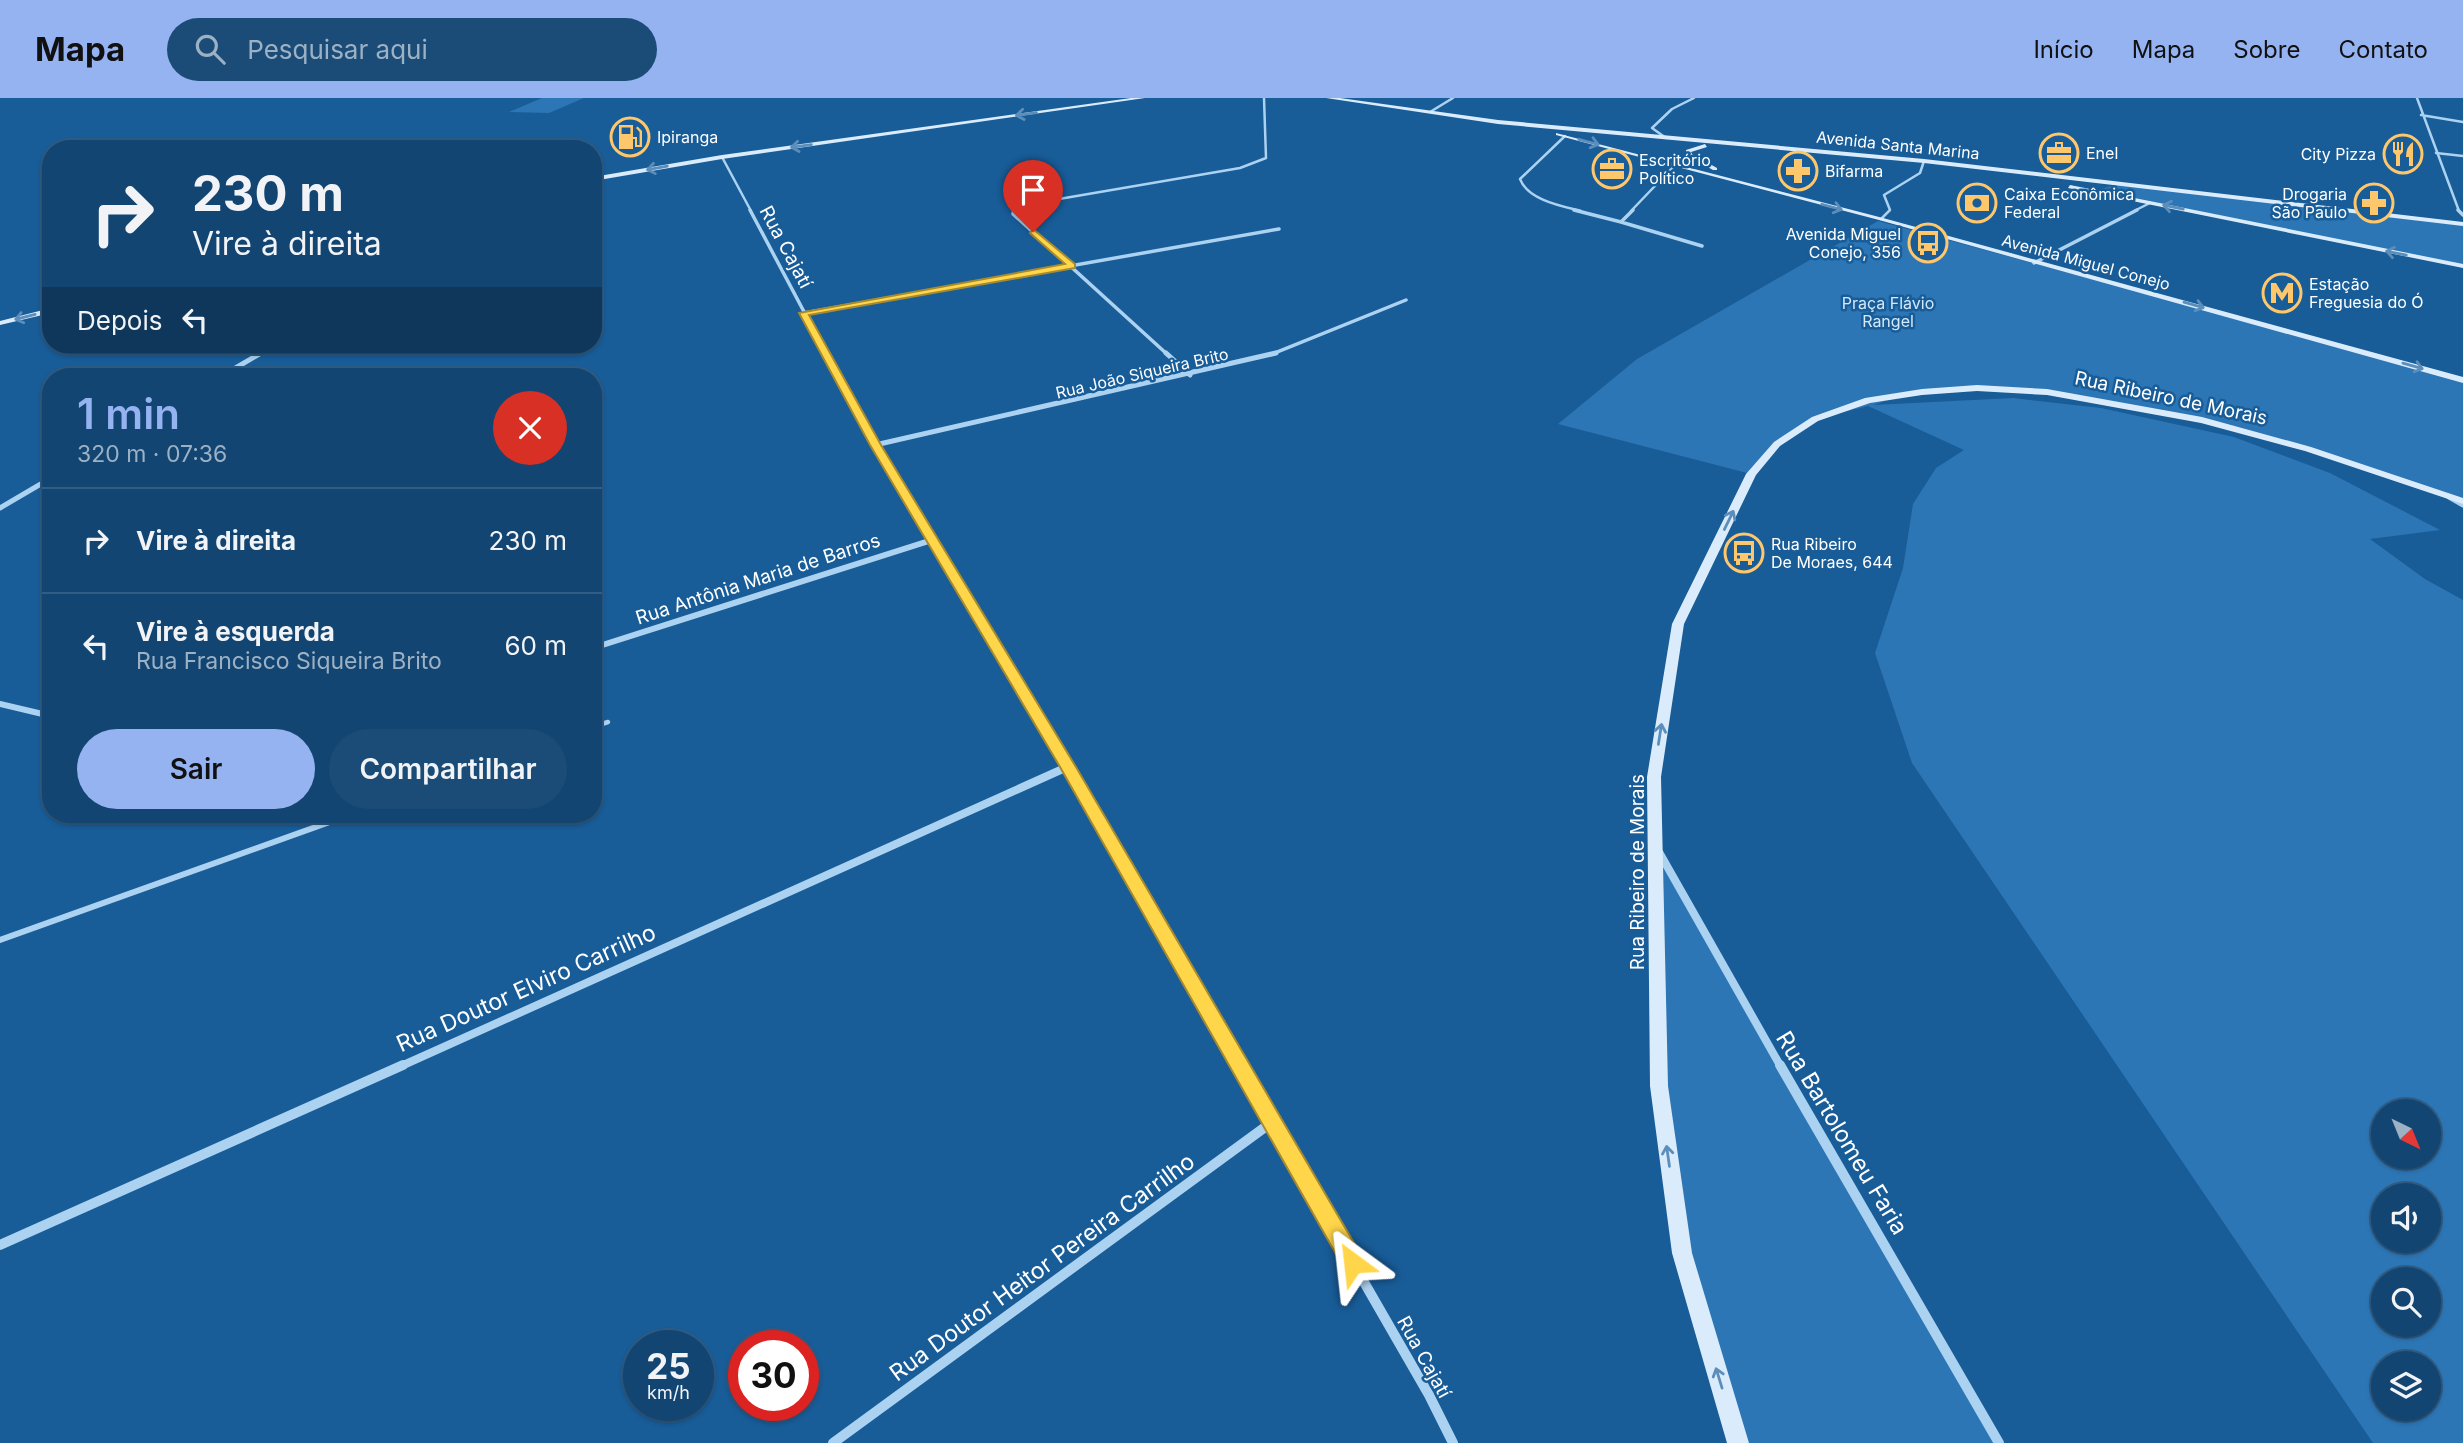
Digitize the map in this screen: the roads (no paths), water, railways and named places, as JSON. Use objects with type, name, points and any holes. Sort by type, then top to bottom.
[{"type":"main road","points":[[602,177],[722,157],[1142,98]]},
{"type":"main road","name":"Avenida Santa Marina","points":[[1329,98],[1498,122],[1944,163],[2463,224]]},
{"type":"main road","name":"Avenida Miguel Conejo","points":[[1498,122],[1565,136],[1881,219],[2463,380]]},
{"type":"main road","points":[[1741,183],[1733,175],[1693,158],[1688,150],[1703,146],[1773,146]]},
{"type":"main road","points":[[1944,163],[2463,266]]},
{"type":"main road","points":[[0,323],[42,312]]},
{"type":"main road","name":"Rua Ribeiro de Morais","points":[[1738,1443],[1682,1253],[1658,1086],[1654,776],[1678,624],[1751,474],[1777,444],[1815,419],[1868,400],[1978,388],[2047,392],[2202,420],[2308,449],[2463,503]]},
{"type":"street","points":[[1190,375],[1013,214],[1013,210],[1024,205],[1261,162],[1266,158],[1264,98]]},
{"type":"street","points":[[1666,138],[1652,128],[1672,108],[1694,98]]},
{"type":"street","points":[[2417,98],[2458,211],[2463,215]]},
{"type":"street","points":[[2421,115],[2463,122]]},
{"type":"street","points":[[1565,136],[1520,179],[1523,187],[1552,204],[1702,246]]},
{"type":"street","name":"Rua Cajatí","points":[[722,157],[875,445],[1068,767],[1453,1443]]},
{"type":"street","points":[[1621,222],[1675,165]]},
{"type":"street","points":[[2034,263],[2150,203]]},
{"type":"street","points":[[804,313],[1279,229]]},
{"type":"street","name":"Rua João Siqueira Brito","points":[[875,445],[1190,375],[1280,352],[1406,300]]},
{"type":"street","points":[[236,368],[260,354]]},
{"type":"street","points":[[0,508],[42,483]]},
{"type":"street","name":"Rua Antônia Maria de Barros","points":[[602,645],[932,540]]},
{"type":"street","points":[[0,704],[42,714]]},
{"type":"street","name":"Rua Doutor Elviro Carrilho","points":[[0,1245],[1068,767]]},
{"type":"street","name":"Rua Bartolomeu Faria","points":[[1654,843],[1786,1078],[1878,1229],[1999,1443]]},
{"type":"street","name":"Rua Doutor Heitor Pereira Carrilho","points":[[833,1443],[1272,1122]]},
{"type":"lane","points":[[1430,111],[1453,98]]},
{"type":"lane","points":[[2436,153],[2463,156]]},
{"type":"lane","points":[[1881,219],[1890,210],[1884,195],[1920,173],[1924,161]]},
{"type":"lane","points":[[602,724],[608,722]]},
{"type":"lane","points":[[0,940],[327,823]]},
{"type":"place","name":"Ipiranga","points":[[630,137]]},
{"type":"place","name":"Enel","points":[[2059,153]]},
{"type":"place","name":"City Pizza","points":[[2403,154]]},
{"type":"place","name":"Escritório Político","points":[[1612,169]]},
{"type":"place","name":"Bifarma","points":[[1798,171]]},
{"type":"place","name":"Caixa Econômica Federal","points":[[1977,203]]},
{"type":"place","name":"Drogaria São Paulo","points":[[2374,203]]},
{"type":"place","name":"Avenida Miguel Conejo, 356","points":[[1928,243]]},
{"type":"place","name":"Estação Freguesia do Ó","points":[[2282,293]]},
{"type":"place","name":"Rua Ribeiro De Moraes, 644","points":[[1744,553]]},
{"type":"park label","name":"Praça Flávio Rangel","points":[[1888,312]]}]
